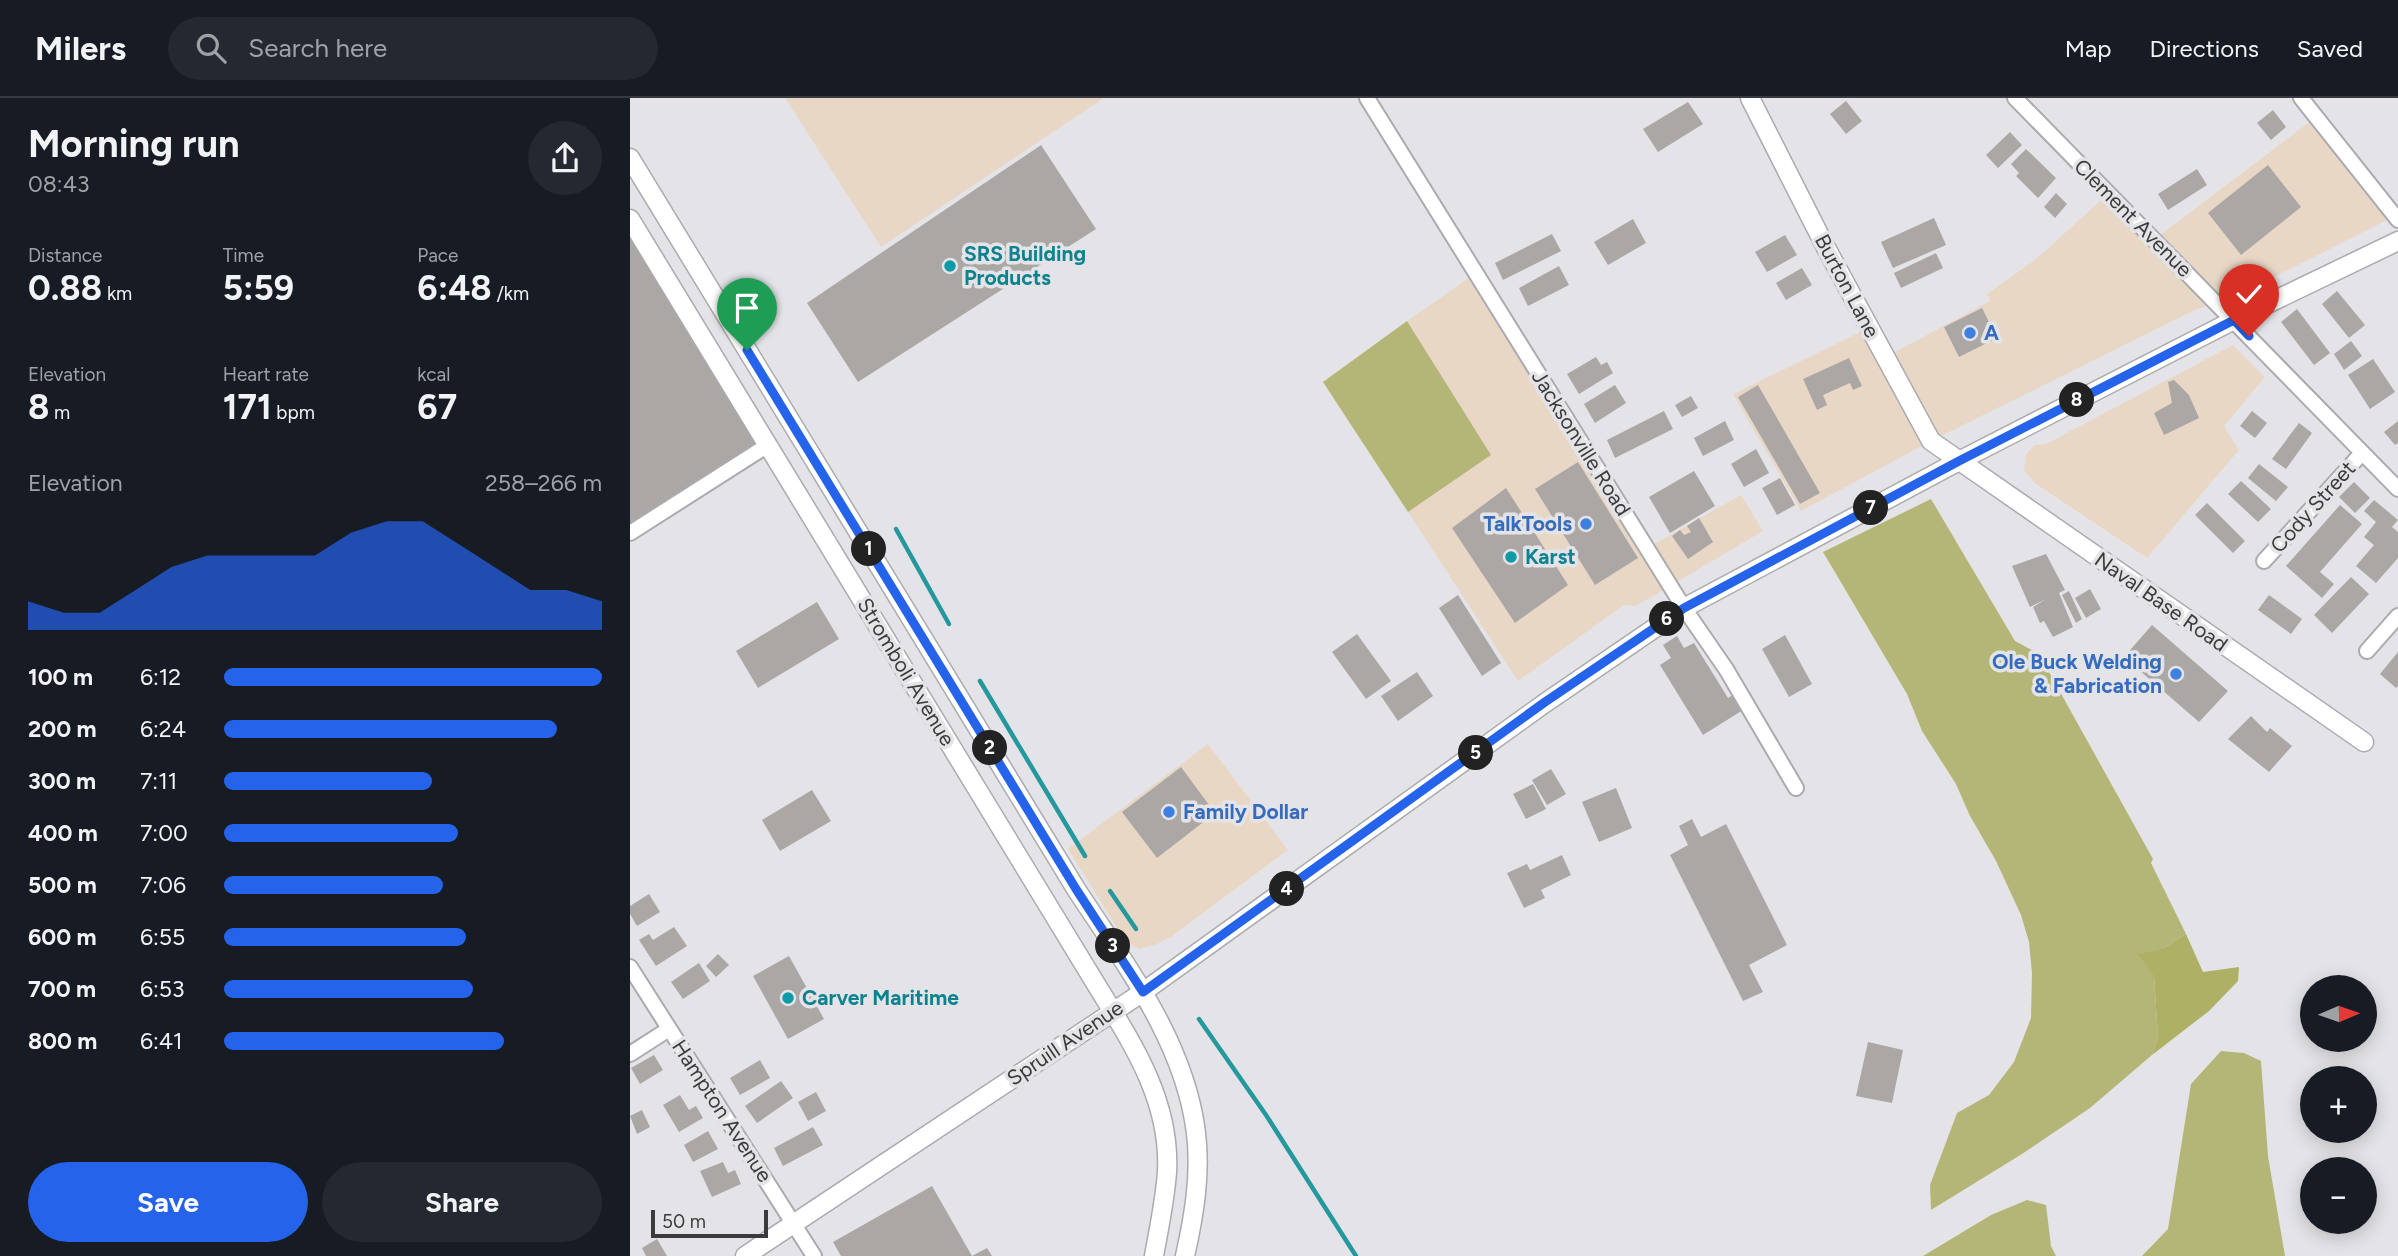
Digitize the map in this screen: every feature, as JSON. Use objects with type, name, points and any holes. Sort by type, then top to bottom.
[{"type":"street","name":"Jacksonville Road","points":[[1367,98],[1684,608],[1726,669],[1796,788]]},
{"type":"street","name":"Burton Lane","points":[[1750,98],[1824,244],[1931,441],[1959,461]]},
{"type":"street","name":"Clement Avenue","points":[[2015,98],[2398,489]]},
{"type":"street","points":[[2301,98],[2398,220]]},
{"type":"street","name":"Stromboli Avenue","points":[[630,159],[1076,889],[1143,992],[1180,1067],[1190,1098],[1196,1135],[1198,1172],[1185,1256]]},
{"type":"street","name":"Stromboli Avenue","points":[[630,219],[1113,1011],[1147,1072],[1163,1115],[1167,1170],[1154,1256]]},
{"type":"street","name":"Spruill Avenue","points":[[745,1256],[1143,992],[1545,702],[1684,608],[1959,461],[2234,320],[2398,241]]},
{"type":"street","points":[[630,533],[768,445]]},
{"type":"street","name":"Cody Street","points":[[2264,561],[2361,454]]},
{"type":"street","name":"Naval Base Road","points":[[1959,461],[2364,742]]},
{"type":"street","points":[[2367,651],[2398,616]]},
{"type":"street","name":"Hampton Avenue","points":[[630,967],[814,1256]]},
{"type":"street","points":[[630,1054],[669,1029]]},
{"type":"shaded area","points":[[785,98],[1104,98],[881,247]]},
{"type":"shaded area","points":[[2316,117],[2395,216],[2240,294],[2195,310],[1931,441],[1801,511],[1733,394],[1869,328],[1886,357],[1990,301],[1987,294],[2035,260],[2109,193],[2155,239]]},
{"type":"shaded area","points":[[1476,273],[1647,548],[1741,495],[1763,531],[1636,606],[1624,605],[1518,681],[1408,512],[1491,455],[1407,321]]},
{"type":"shaded area","points":[[2233,345],[2265,377],[2224,426],[2239,450],[2147,558],[2036,484],[2024,471],[2026,455],[2034,445],[2046,444]]},
{"type":"shaded area","points":[[1208,744],[1288,850],[1172,936],[1139,949],[1126,942],[1068,849]]},
{"type":"green space","points":[[1407,321],[1491,455],[1408,512],[1323,382]]},
{"type":"green space","points":[[1931,499],[2015,641],[2039,654],[2153,859],[2151,863],[2186,934],[2162,949],[2154,976],[2158,1038],[2152,1055],[2090,1108],[1931,1210],[1930,1185],[1957,1113],[1989,1095],[2014,1062],[2031,1018],[2032,973],[2029,942],[2021,915],[1956,784],[1922,731],[1907,694],[1823,552]]},
{"type":"green space","points":[[2186,934],[2203,972],[2239,967],[2238,981],[2209,1011],[2152,1055],[2158,1038],[2154,976],[2138,954],[2162,949]]},
{"type":"green space","points":[[2221,1051],[2244,1053],[2261,1061],[2268,1156],[2285,1256],[2142,1256],[2168,1229],[2191,1084]]},
{"type":"green space","points":[[2027,1200],[2046,1205],[2051,1246],[2056,1256],[1923,1256],[1991,1215]]},
{"type":"building","points":[[1846,101],[1862,121],[1846,134],[1830,114]]},
{"type":"building","points":[[1688,102],[1703,124],[1658,152],[1643,129]]},
{"type":"building","points":[[2273,110],[2286,127],[2271,140],[2257,123]]},
{"type":"building","points":[[2010,132],[2022,145],[1998,168],[1986,155]]},
{"type":"building","name":"SRS Building Products","points":[[1041,145],[1096,229],[858,382],[807,303]]},
{"type":"building","points":[[2026,149],[2056,178],[2038,198],[2016,176],[2019,173],[2011,164]]},
{"type":"building","points":[[2268,165],[2301,207],[2241,255],[2208,213]]},
{"type":"building","points":[[2197,169],[2207,185],[2168,210],[2158,194]]},
{"type":"building","points":[[2056,193],[2067,204],[2055,218],[2044,207]]},
{"type":"building","points":[[1934,218],[1946,245],[1893,268],[1881,242]]},
{"type":"building","points":[[1633,219],[1646,243],[1608,265],[1594,242]]},
{"type":"building","points":[[630,233],[763,448],[635,530],[630,523]]},
{"type":"building","points":[[1552,234],[1561,251],[1503,280],[1495,263]]},
{"type":"building","points":[[1785,235],[1797,255],[1767,272],[1755,252]]},
{"type":"building","points":[[1936,253],[1943,268],[1901,288],[1894,273]]},
{"type":"building","points":[[1559,266],[1569,285],[1528,306],[1519,288]]},
{"type":"building","points":[[1802,268],[1812,285],[1786,300],[1776,283]]},
{"type":"building","points":[[2337,291],[2365,325],[2349,338],[2322,304]]},
{"type":"building","name":"A","points":[[1982,308],[1997,338],[1959,357],[1944,327]]},
{"type":"building","points":[[2297,309],[2330,353],[2314,365],[2281,322]]},
{"type":"building","points":[[2351,341],[2362,356],[2344,370],[2334,354]]},
{"type":"building","points":[[1596,357],[1601,365],[1607,362],[1613,373],[1579,394],[1567,374]]},
{"type":"building","points":[[1849,358],[1862,386],[1853,390],[1850,383],[1823,395],[1827,405],[1817,410],[1803,379]]},
{"type":"building","points":[[2373,359],[2395,392],[2370,409],[2348,375]]},
{"type":"building","points":[[2174,380],[2189,395],[2199,418],[2164,435],[2154,413],[2172,403],[2168,382]]},
{"type":"building","points":[[1615,385],[1626,403],[1595,423],[1584,404]]},
{"type":"building","points":[[1758,385],[1820,493],[1800,504],[1738,397]]},
{"type":"building","points":[[1691,396],[1698,408],[1682,417],[1675,405]]},
{"type":"building","points":[[1664,411],[1673,429],[1615,458],[1607,440]]},
{"type":"building","points":[[2252,411],[2267,423],[2255,438],[2240,426]]},
{"type":"building","points":[[1725,421],[1734,440],[1703,456],[1694,438]]},
{"type":"building","points":[[2398,421],[2398,443],[2395,445],[2384,432]]},
{"type":"building","points":[[2299,423],[2312,433],[2286,469],[2272,459]]},
{"type":"building","points":[[1756,449],[1769,473],[1744,487],[1731,464]]},
{"type":"building","name":"TalkTools","points":[[1578,462],[1638,558],[1595,585],[1535,489]]},
{"type":"building","points":[[2259,464],[2288,487],[2276,501],[2248,478]]},
{"type":"building","points":[[1694,471],[1715,506],[1670,533],[1649,497]]},
{"type":"building","points":[[1780,478],[1795,505],[1777,515],[1762,488]]},
{"type":"building","points":[[2241,481],[2271,509],[2258,522],[2228,494]]},
{"type":"building","points":[[2354,482],[2370,498],[2355,513],[2339,497]]},
{"type":"building","name":"Karst","points":[[1506,488],[1568,585],[1515,623],[1452,528]]},
{"type":"building","points":[[2374,500],[2398,520],[2392,527],[2398,532],[2398,558],[2376,583],[2356,566],[2374,545],[2364,537],[2376,522],[2364,511]]},
{"type":"building","points":[[2207,503],[2245,541],[2233,553],[2195,515]]},
{"type":"building","points":[[2340,505],[2362,524],[2320,572],[2334,584],[2322,598],[2286,566]]},
{"type":"building","points":[[1699,518],[1713,542],[1688,559],[1672,536],[1680,530],[1684,535],[1691,532],[1687,526]]},
{"type":"building","points":[[2046,554],[2065,590],[2059,593],[2073,627],[2053,637],[2044,621],[2040,623],[2033,607],[2046,599],[2030,607],[2012,566]]},
{"type":"building","points":[[2351,577],[2369,594],[2332,633],[2314,615]]},
{"type":"building","points":[[2090,589],[2101,609],[2086,618],[2075,598]]},
{"type":"building","points":[[2069,591],[2082,619],[2076,623],[2062,595]]},
{"type":"building","points":[[1458,595],[1501,663],[1482,676],[1439,608]]},
{"type":"building","points":[[2269,595],[2302,619],[2291,634],[2258,610]]},
{"type":"building","points":[[817,602],[839,639],[758,688],[736,651]]},
{"type":"building","name":"Ole Buck Welding & Fabrication","points":[[2152,625],[2228,691],[2199,722],[2124,657]]},
{"type":"building","points":[[1357,634],[1391,681],[1366,699],[1332,652]]},
{"type":"building","points":[[1785,635],[1812,684],[1789,697],[1762,649]]},
{"type":"building","points":[[1677,636],[1684,648],[1694,643],[1728,698],[1734,694],[1743,710],[1703,735],[1660,665],[1671,658],[1663,645]]},
{"type":"building","points":[[2398,652],[2398,686],[2396,688],[2380,674]]},
{"type":"building","points":[[1417,672],[1433,696],[1398,721],[1381,696]]},
{"type":"building","points":[[2251,716],[2267,732],[2270,728],[2292,746],[2269,772],[2228,739]]},
{"type":"building","name":"Family Dollar","points":[[1181,767],[1215,813],[1157,858],[1122,812]]},
{"type":"building","points":[[1551,769],[1566,794],[1547,805],[1532,780]]},
{"type":"building","points":[[1533,784],[1546,809],[1526,819],[1513,794]]},
{"type":"building","points":[[1616,788],[1632,828],[1599,842],[1582,802]]},
{"type":"building","points":[[812,790],[831,821],[780,851],[762,820]]},
{"type":"building","points":[[1692,819],[1701,837],[1726,824],[1787,945],[1749,965],[1763,992],[1743,1001],[1670,855],[1688,845],[1679,826]]},
{"type":"building","points":[[1562,855],[1571,875],[1541,890],[1545,898],[1524,908],[1507,873],[1527,864],[1530,870]]},
{"type":"building","points":[[649,894],[660,912],[637,926],[630,914],[630,906]]},
{"type":"building","points":[[674,927],[687,946],[656,966],[639,940],[649,934],[653,940]]},
{"type":"building","points":[[718,954],[729,965],[716,977],[706,966]]},
{"type":"building","name":"Carver Maritime","points":[[789,956],[824,1019],[788,1039],[753,976]]},
{"type":"building","points":[[699,963],[710,981],[683,999],[671,982]]},
{"type":"building","points":[[1868,1042],[1903,1050],[1892,1103],[1856,1096]]},
{"type":"building","points":[[654,1055],[663,1070],[640,1084],[631,1068]]},
{"type":"building","points":[[760,1060],[770,1078],[740,1095],[730,1078]]},
{"type":"building","points":[[781,1081],[793,1098],[757,1123],[745,1106]]},
{"type":"building","points":[[816,1092],[826,1111],[808,1121],[798,1102]]},
{"type":"building","points":[[680,1095],[689,1110],[696,1106],[703,1118],[679,1132],[663,1105]]},
{"type":"building","points":[[642,1110],[650,1127],[637,1134],[630,1116]]},
{"type":"building","points":[[813,1127],[823,1145],[783,1166],[774,1148]]},
{"type":"building","points":[[708,1131],[718,1149],[693,1162],[684,1145]]},
{"type":"building","points":[[723,1162],[728,1173],[735,1170],[741,1184],[712,1197],[700,1171]]},
{"type":"building","points":[[932,1186],[972,1256],[841,1256],[833,1242]]},
{"type":"building","points":[[657,1239],[667,1256],[646,1256],[642,1248]]},
{"type":"building","points":[[987,1248],[992,1256],[972,1256]]},
{"type":"waterway","points":[[896,529],[949,624]]},
{"type":"waterway","points":[[980,681],[1085,856]]},
{"type":"waterway","points":[[1110,891],[1136,929]]},
{"type":"waterway","points":[[1199,1019],[1266,1115],[1356,1256]]},
{"type":"place","name":"SRS Building Products","points":[[950,266]]},
{"type":"place","name":"A","points":[[1970,333]]},
{"type":"place","name":"TalkTools","points":[[1586,524]]},
{"type":"place","name":"Karst","points":[[1511,557]]},
{"type":"place","name":"Ole Buck Welding & Fabrication","points":[[2176,674]]},
{"type":"place","name":"Family Dollar","points":[[1169,812]]},
{"type":"place","name":"Carver Maritime","points":[[788,998]]},
{"type":"route","points":[[747,350],[1076,889],[1143,992],[1545,702],[1684,608],[1959,461],[2234,320],[2249,336]]}]
